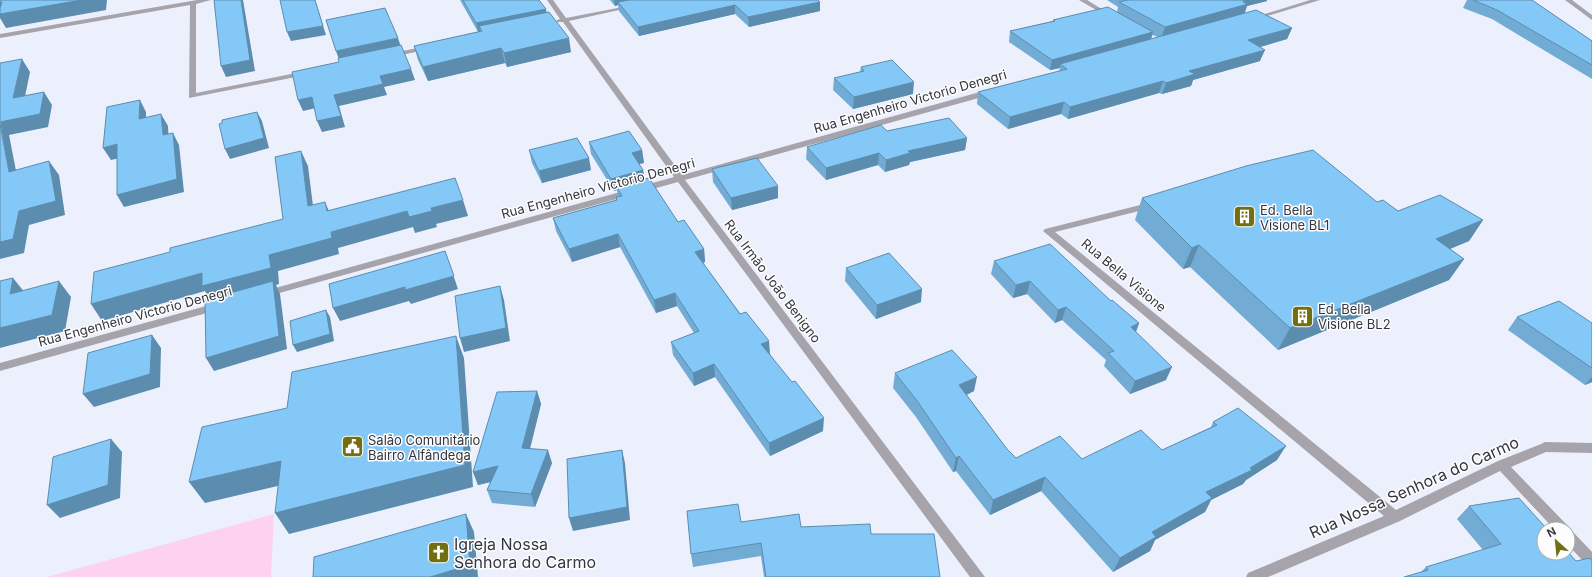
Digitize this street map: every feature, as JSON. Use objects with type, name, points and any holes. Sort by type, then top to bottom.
[{"type":"street","points":[[0,36],[208,0]]},
{"type":"street","name":"Rua Irmão João Benigno","points":[[550,0],[563,20],[680,179],[978,577]]},
{"type":"street","points":[[1082,0],[1115,18]]},
{"type":"street","points":[[1243,21],[1317,0]]},
{"type":"street","points":[[1568,0],[1592,18]]},
{"type":"street","points":[[193,3],[192,96],[316,71]]},
{"type":"street","points":[[548,23],[638,5]]},
{"type":"street","points":[[385,56],[432,47]]},
{"type":"street","name":"Rua Engenheiro Victorio Denegri","points":[[260,295],[1001,89]]},
{"type":"street","name":"Rua Bella Visione","points":[[1163,202],[1048,230],[1395,517]]},
{"type":"street","name":"Rua Engenheiro Victorio Denegri","points":[[0,367],[229,304]]},
{"type":"street","name":"Rua Nossa Senhora do Carmo","points":[[1253,577],[1395,517],[1502,464],[1545,447],[1592,448]]},
{"type":"street","points":[[1502,464],[1555,521]]},
{"type":"street","points":[[1576,544],[1592,561]]},
{"type":"shaded area","points":[[274,514],[271,577],[47,577]]},
{"type":"building","points":[[0,0],[82,0],[0,14],[2,2],[0,2]]},
{"type":"building","points":[[214,0],[241,0],[250,60],[221,66]]},
{"type":"building","points":[[280,0],[315,0],[323,26],[287,32]]},
{"type":"building","points":[[463,0],[539,0],[546,9],[476,23]]},
{"type":"building","points":[[629,0],[818,0],[820,2],[748,17],[735,5],[638,27],[618,2]]},
{"type":"building","points":[[1128,0],[1242,0],[1248,4],[1165,27],[1119,2]]},
{"type":"building","points":[[1473,0],[1532,0],[1592,41],[1592,65],[1497,10]]},
{"type":"building","points":[[1108,7],[1153,32],[1052,60],[1010,31],[1055,21],[1053,20]]},
{"type":"building","points":[[385,8],[398,38],[336,51],[326,20]]},
{"type":"building","points":[[1256,10],[1292,28],[1248,40],[1265,50],[1189,71],[1195,74],[1166,83],[1163,81],[1070,107],[1064,102],[1010,117],[978,92],[1067,69],[1060,64]]},
{"type":"building","points":[[549,12],[569,38],[504,53],[501,48],[423,67],[414,46],[482,31],[479,26]]},
{"type":"building","points":[[401,45],[411,69],[380,76],[383,84],[334,95],[341,116],[317,121],[312,97],[298,100],[292,72],[339,62],[338,58]]},
{"type":"building","points":[[22,59],[13,98],[44,92],[40,114],[0,122],[0,63]]},
{"type":"building","points":[[892,60],[914,82],[854,97],[834,78],[864,71],[861,67]]},
{"type":"building","points":[[140,100],[139,119],[161,114],[163,135],[173,133],[177,179],[117,195],[117,144],[103,148],[107,107]]},
{"type":"building","points":[[257,112],[264,138],[225,149],[219,124],[222,123],[222,120]]},
{"type":"building","points":[[949,118],[967,138],[908,151],[910,153],[886,160],[879,153],[826,168],[807,147],[881,125],[887,131]]},
{"type":"building","points":[[0,124],[9,172],[49,161],[56,201],[19,211],[13,239],[0,242]]},
{"type":"building","points":[[629,131],[642,150],[632,153],[643,170],[611,179],[589,142]]},
{"type":"building","points":[[577,138],[589,158],[539,171],[529,150]]},
{"type":"building","points":[[1313,150],[1377,202],[1383,200],[1398,211],[1440,195],[1483,220],[1436,239],[1464,259],[1290,328],[1199,245],[1192,248],[1142,198],[1246,166]]},
{"type":"building","points":[[301,151],[308,206],[325,202],[327,211],[455,178],[463,200],[431,208],[432,211],[409,217],[407,211],[331,232],[332,238],[269,255],[271,268],[202,286],[202,273],[91,304],[94,272],[170,252],[170,248],[283,219],[275,157]]},
{"type":"building","points":[[757,158],[778,186],[731,198],[712,169]]},
{"type":"building","points":[[649,178],[678,222],[684,220],[704,249],[695,252],[740,314],[746,312],[769,341],[761,344],[792,382],[795,381],[824,418],[769,443],[714,364],[693,373],[671,342],[699,331],[675,293],[654,300],[618,234],[569,249],[553,218],[617,200],[616,197],[622,196],[616,186]]},
{"type":"building","points":[[1050,244],[1111,301],[1112,300],[1139,323],[1131,327],[1172,367],[1135,381],[1108,353],[1114,351],[1066,307],[1058,310],[1030,281],[1016,285],[994,261]]},
{"type":"building","points":[[445,251],[454,276],[405,290],[405,287],[333,308],[329,284]]},
{"type":"building","points":[[889,253],[922,289],[877,305],[846,268]]},
{"type":"building","points":[[13,278],[10,294],[59,281],[52,315],[0,328],[0,281]]},
{"type":"building","points":[[273,281],[279,336],[206,358],[205,300]]},
{"type":"building","points":[[500,286],[506,328],[460,338],[455,296]]},
{"type":"building","points":[[1559,301],[1592,323],[1592,368],[1517,317]]},
{"type":"building","points":[[326,310],[330,334],[293,345],[290,321]]},
{"type":"building","points":[[152,335],[150,374],[83,394],[88,353]]},
{"type":"building","points":[[456,336],[465,465],[275,513],[281,461],[189,482],[202,427],[287,408],[292,372]]},
{"type":"building","points":[[952,350],[977,377],[959,385],[1007,449],[1016,458],[1060,436],[1082,459],[1141,430],[1162,450],[1217,425],[1213,422],[1238,408],[1286,446],[1250,468],[1252,470],[1206,492],[1212,498],[1152,532],[1156,537],[1120,558],[1045,477],[993,500],[959,456],[956,458],[918,402],[895,373]]},
{"type":"building","points":[[537,391],[522,448],[548,450],[531,494],[487,490],[498,466],[473,472],[497,392]]},
{"type":"building","points":[[111,439],[108,485],[47,505],[53,457]]},
{"type":"building","points":[[622,450],[627,507],[569,518],[567,459]]},
{"type":"building","points":[[1519,498],[1540,521],[1536,521],[1536,561],[1576,561],[1590,558],[1592,561],[1592,577],[1404,577],[1428,570],[1426,567],[1501,544],[1469,506]]},
{"type":"building","points":[[738,504],[741,522],[799,514],[801,527],[870,524],[871,534],[934,534],[940,577],[766,577],[761,543],[691,554],[687,511]]},
{"type":"building","points":[[466,514],[470,565],[430,577],[313,577],[314,557]]},
{"type":"place","name":"Ed. Bella Visione BL1","points":[[1245,217]]},
{"type":"place","name":"Ed. Bella Visione BL2","points":[[1302,316]]},
{"type":"place","name":"Salão Comunitário Bairro Alfândega","points":[[353,447]]},
{"type":"place","name":"Igreja Nossa Senhora do Carmo","points":[[438,553]]}]
